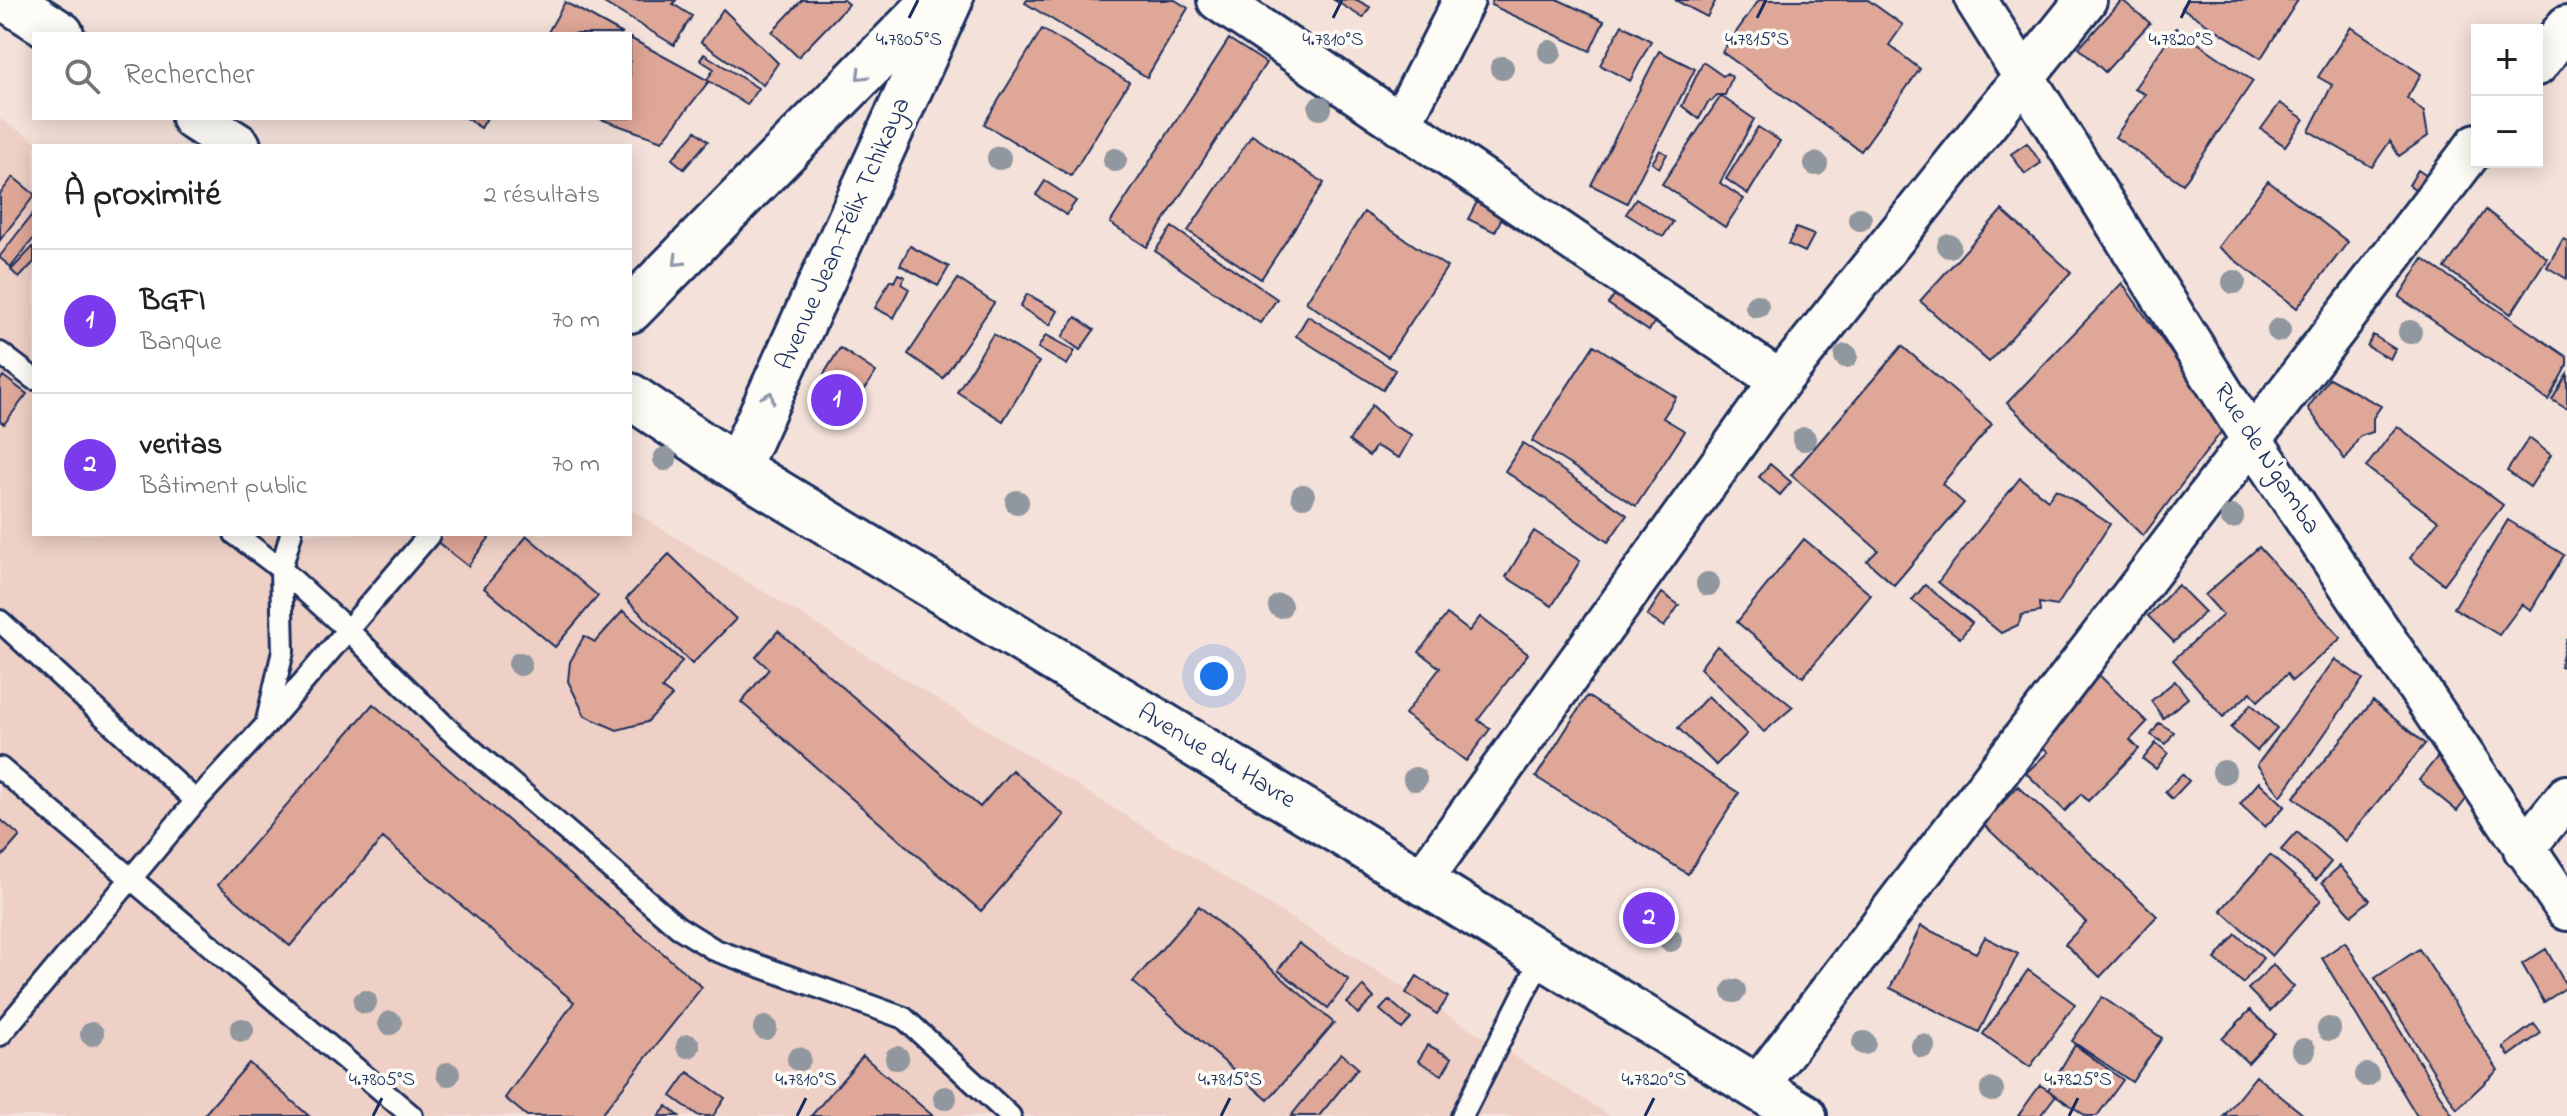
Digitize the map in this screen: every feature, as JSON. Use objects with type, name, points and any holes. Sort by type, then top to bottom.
[{"type":"street","points":[[8,0],[58,32]]},
{"type":"street","name":"Avenue Jean-Félix Tchikaya","points":[[632,308],[935,0]]},
{"type":"street","name":"Avenue Jean-Félix Tchikaya","points":[[737,468],[950,0]]},
{"type":"street","points":[[1218,0],[1780,381]]},
{"type":"street","points":[[1400,125],[1464,0]]},
{"type":"street","name":"Rue de N'gamba","points":[[1976,0],[2252,440],[2567,910]]},
{"type":"street","points":[[1421,881],[1780,381],[2086,0]]},
{"type":"street","points":[[2543,57],[2567,26]]},
{"type":"street","points":[[197,120],[235,144]]},
{"type":"street","points":[[1758,1086],[2471,152]]},
{"type":"street","name":"Avenue du Havre","points":[[632,397],[737,468],[1804,1116]]},
{"type":"street","points":[[2524,849],[2567,796]]},
{"type":"lane","points":[[0,353],[32,377]]},
{"type":"lane","points":[[238,536],[281,569],[348,630],[447,728],[678,927],[715,950],[904,1018],[1010,1116]]},
{"type":"lane","points":[[266,725],[283,651],[281,569],[290,536]]},
{"type":"lane","points":[[0,1035],[196,801],[266,725],[428,536]]},
{"type":"lane","points":[[0,621],[196,801]]},
{"type":"lane","points":[[0,768],[412,1116]]},
{"type":"lane","points":[[1462,1116],[1543,955]]},
{"type":"shaded area","points":[[0,119],[41,144],[32,144],[32,536],[632,536],[632,510],[1611,1116],[0,1116]]},
{"type":"building","points":[[599,0],[676,0],[673,4],[692,16],[674,45]]},
{"type":"building","points":[[802,0],[844,0],[849,4],[798,57],[772,32]]},
{"type":"building","points":[[1027,0],[1175,0],[1188,8],[1147,77],[1025,3]]},
{"type":"building","points":[[1334,0],[1357,0],[1370,7],[1363,18]]},
{"type":"building","points":[[1493,0],[1559,0],[1604,21],[1590,51],[1491,5]]},
{"type":"building","points":[[1675,0],[1716,0],[1707,17]]},
{"type":"building","points":[[1759,0],[1868,0],[1903,25],[1889,45],[1920,69],[1861,151],[1722,52]]},
{"type":"building","points":[[2122,0],[2150,23],[2105,72],[2079,48]]},
{"type":"building","points":[[2187,0],[2298,0],[2261,58],[2182,8]]},
{"type":"building","points":[[565,2],[619,32],[548,32]]},
{"type":"building","points":[[723,9],[778,63],[763,85],[701,42]]},
{"type":"building","points":[[1622,25],[1651,41],[1630,81],[1600,65]]},
{"type":"building","points":[[2351,27],[2421,74],[2407,98],[2424,112],[2428,136],[2399,156],[2390,141],[2372,167],[2309,131],[2332,85],[2318,77]]},
{"type":"building","points":[[2176,28],[2253,81],[2183,184],[2115,137],[2145,94],[2134,89]]},
{"type":"building","points":[[1042,29],[1129,82],[1071,176],[984,124]]},
{"type":"building","points":[[632,39],[709,81],[662,141],[604,120],[632,120]]},
{"type":"building","points":[[1229,39],[1266,63],[1147,247],[1110,223]]},
{"type":"building","points":[[1659,51],[1695,69],[1627,203],[1591,185]]},
{"type":"building","points":[[704,54],[758,88],[747,105],[707,80],[714,69],[700,60]]},
{"type":"building","points":[[1703,62],[1723,76],[1727,73],[1732,77],[1725,95],[1717,95],[1708,102],[1699,119],[1682,106]]},
{"type":"building","points":[[1721,96],[1754,119],[1720,183],[1744,199],[1725,227],[1662,184]]},
{"type":"building","points":[[2280,103],[2304,119],[2285,146],[2261,129]]},
{"type":"building","points":[[469,120],[486,120],[481,128]]},
{"type":"building","points":[[1758,127],[1780,141],[1748,194],[1726,179]]},
{"type":"building","points":[[696,131],[708,141],[684,169],[672,159]]},
{"type":"building","points":[[1252,135],[1324,183],[1261,279],[1188,231]]},
{"type":"building","points":[[2027,143],[2041,163],[2025,174],[2011,154]]},
{"type":"building","points":[[1660,150],[1667,154],[1659,168],[1652,163]]},
{"type":"building","points":[[2418,170],[2430,178],[2421,193],[2409,185]]},
{"type":"building","points":[[13,177],[32,192],[32,199],[0,240],[0,194]]},
{"type":"building","points":[[1045,181],[1076,201],[1066,215],[1036,195]]},
{"type":"building","points":[[2268,181],[2348,242],[2297,308],[2218,247]]},
{"type":"building","points":[[1479,198],[1505,211],[1495,232],[1468,219]]},
{"type":"building","points":[[1636,199],[1673,222],[1663,237],[1626,214]]},
{"type":"building","points":[[2002,210],[2071,272],[1989,362],[1920,301]]},
{"type":"building","points":[[2486,210],[2547,258],[2511,314],[2445,268]]},
{"type":"building","points":[[1364,212],[1447,267],[1388,357],[1306,302]]},
{"type":"building","points":[[32,215],[32,241],[11,267],[0,256]]},
{"type":"building","points":[[1172,227],[1277,299],[1260,323],[1155,251]]},
{"type":"building","points":[[1796,228],[1814,235],[1805,252],[1788,244]]},
{"type":"building","points":[[2563,239],[2567,241],[2567,279],[2547,267]]},
{"type":"building","points":[[910,246],[949,267],[938,286],[900,265]]},
{"type":"building","points":[[32,248],[32,264],[19,278],[11,270]]},
{"type":"building","points":[[2423,259],[2567,357],[2567,365],[2548,400],[2399,297]]},
{"type":"building","points":[[898,274],[905,277],[901,284],[909,289],[894,318],[875,308],[890,280],[894,282]]},
{"type":"building","points":[[958,279],[994,303],[943,378],[908,354]]},
{"type":"building","points":[[2122,283],[2224,428],[2143,536],[2007,403]]},
{"type":"building","points":[[1621,286],[1661,311],[1649,331],[1608,304]]},
{"type":"building","points":[[1027,294],[1058,311],[1050,325],[1020,307]]},
{"type":"building","points":[[1308,316],[1395,370],[1383,390],[1296,336]]},
{"type":"building","points":[[1076,317],[1094,330],[1080,350],[1062,337]]},
{"type":"building","points":[[993,334],[1039,362],[1003,421],[957,392]]},
{"type":"building","points":[[1046,335],[1075,351],[1067,365],[1038,348]]},
{"type":"building","points":[[2373,335],[2395,349],[2390,359],[2367,346]]},
{"type":"building","points":[[1594,345],[1676,397],[1663,418],[1685,431],[1636,506],[1532,441]]},
{"type":"building","points":[[1902,346],[1992,424],[1942,484],[1964,503],[1894,585],[1867,561],[1878,550],[1791,475]]},
{"type":"building","points":[[840,348],[876,372],[860,397],[824,374]]},
{"type":"building","points":[[2567,374],[2567,409],[2552,400]]},
{"type":"building","points":[[3,376],[27,394],[4,424],[0,421],[0,381]]},
{"type":"building","points":[[2329,378],[2381,406],[2373,418],[2373,432],[2360,436],[2345,460],[2308,408]]},
{"type":"building","points":[[1372,405],[1392,425],[1412,435],[1399,458],[1376,446],[1369,456],[1349,441]]},
{"type":"building","points":[[2397,426],[2503,505],[2444,584],[2410,558],[2438,521],[2366,467]]},
{"type":"building","points":[[2529,438],[2551,455],[2530,487],[2507,471]]},
{"type":"building","points":[[1523,443],[1627,515],[1608,542],[1505,471]]},
{"type":"building","points":[[1770,464],[1791,482],[1780,495],[1759,477]]},
{"type":"building","points":[[2020,478],[2048,500],[2056,489],[2110,524],[2057,606],[2039,603],[2040,612],[2022,615],[2018,625],[2001,633],[1938,582]]},
{"type":"building","points":[[2508,520],[2564,555],[2531,610],[2522,604],[2499,635],[2454,608]]},
{"type":"building","points":[[1534,531],[1580,561],[1552,606],[1506,577]]},
{"type":"building","points":[[430,536],[487,536],[489,538],[468,566]]},
{"type":"building","points":[[527,536],[598,596],[555,647],[484,588]]},
{"type":"building","points":[[1804,539],[1871,595],[1803,677],[1737,622]]},
{"type":"building","points":[[2259,547],[2341,638],[2292,681],[2287,674],[2258,701],[2251,692],[2223,717],[2173,660],[2223,615],[2205,595]]},
{"type":"building","points":[[669,554],[736,619],[692,664],[626,599]]},
{"type":"building","points":[[1925,585],[1972,623],[1960,638],[1912,600]]},
{"type":"building","points":[[2178,585],[2205,612],[2174,642],[2148,616]]},
{"type":"building","points":[[1662,593],[1679,605],[1664,627],[1647,616]]},
{"type":"building","points":[[623,611],[682,661],[662,689],[672,696],[647,722],[617,730],[585,716],[568,681],[570,662],[584,636],[595,642]]},
{"type":"building","points":[[1447,614],[1469,631],[1480,617],[1528,654],[1478,720],[1490,729],[1466,761],[1405,714],[1440,668],[1419,652]]},
{"type":"building","points":[[778,631],[980,807],[1012,770],[1064,815],[981,911],[741,702],[769,669],[756,657]]},
{"type":"building","points":[[2567,639],[2567,668],[2560,666]]},
{"type":"building","points":[[1717,646],[1793,707],[1764,732],[1700,668]]},
{"type":"building","points":[[2335,659],[2363,679],[2281,796],[2257,765]]},
{"type":"building","points":[[2092,668],[2147,722],[2130,740],[2139,749],[2088,801],[2081,794],[2065,811],[2026,773],[2048,752],[2031,736],[2096,678],[2089,671]]},
{"type":"building","points":[[2175,681],[2188,698],[2163,718],[2151,701]]},
{"type":"building","points":[[1587,696],[1739,793],[1688,874],[1536,777]]},
{"type":"building","points":[[1708,696],[1747,734],[1716,765],[1678,728]]},
{"type":"building","points":[[2373,701],[2425,744],[2345,841],[2294,797]]},
{"type":"building","points":[[373,704],[702,987],[600,1116],[527,1116],[505,1098],[574,1002],[383,838],[290,946],[218,885]]},
{"type":"building","points":[[2251,704],[2277,728],[2257,751],[2231,728]]},
{"type":"building","points":[[2159,723],[2174,732],[2166,744],[2151,735]]},
{"type":"building","points":[[2156,743],[2168,753],[2156,769],[2143,759]]},
{"type":"building","points":[[2439,755],[2477,785],[2457,811],[2419,780]]},
{"type":"building","points":[[2182,774],[2189,781],[2172,799],[2165,792]]},
{"type":"building","points":[[2259,782],[2285,806],[2265,827],[2240,804]]},
{"type":"building","points":[[2018,786],[2157,916],[2100,977],[2065,944],[2086,922],[1983,824]]},
{"type":"building","points":[[0,819],[20,836],[0,859]]},
{"type":"building","points":[[2297,832],[2331,862],[2316,880],[2281,850]]},
{"type":"building","points":[[2270,855],[2321,900],[2272,956],[2221,910]]},
{"type":"building","points":[[2340,866],[2370,900],[2352,915],[2322,882]]},
{"type":"building","points":[[1199,906],[1334,1023],[1268,1100],[1133,982]]},
{"type":"building","points":[[1921,926],[1976,953],[1985,937],[2018,954],[1979,1032],[1890,988]]},
{"type":"building","points":[[2236,934],[2263,958],[2243,983],[2215,959]]},
{"type":"building","points":[[2345,942],[2453,1116],[2417,1116],[2322,958]]},
{"type":"building","points":[[1299,943],[1349,980],[1328,1008],[1278,970]]},
{"type":"building","points":[[2419,949],[2498,1070],[2457,1109],[2375,978]]},
{"type":"building","points":[[2546,949],[2567,987],[2544,1002],[2522,964]]},
{"type":"building","points":[[2273,965],[2294,987],[2270,1011],[2248,989]]},
{"type":"building","points":[[2028,970],[2075,1004],[2030,1067],[1983,1034]]},
{"type":"building","points":[[1417,976],[1448,997],[1437,1014],[1406,993]]},
{"type":"building","points":[[1363,986],[1374,998],[1358,1014],[1347,1003]]},
{"type":"building","points":[[2102,997],[2162,1038],[2132,1082],[2072,1041]]},
{"type":"building","points":[[1389,1000],[1411,1019],[1402,1029],[1380,1010]]},
{"type":"building","points":[[2250,1010],[2275,1034],[2248,1063],[2222,1039]]},
{"type":"building","points":[[2534,1024],[2541,1033],[2509,1056],[2503,1047]]},
{"type":"building","points":[[1428,1045],[1452,1058],[1442,1075],[1418,1061]]},
{"type":"building","points":[[2075,1045],[2123,1080],[2097,1116],[2086,1116],[2048,1090]]},
{"type":"building","points":[[1341,1053],[1358,1068],[1319,1116],[1291,1116]]},
{"type":"building","points":[[863,1056],[933,1116],[811,1116]]},
{"type":"building","points":[[249,1063],[309,1116],[203,1116]]},
{"type":"building","points":[[688,1072],[725,1098],[713,1116],[699,1116],[671,1096]]},
{"type":"building","points":[[2256,1076],[2305,1116],[2224,1116]]},
{"type":"building","points":[[2040,1085],[2056,1095],[2040,1116],[2018,1116]]},
{"type":"building","points":[[667,1106],[679,1116],[659,1116]]},
{"type":"place","name":"BGFI","points":[[837,400]]},
{"type":"place","name":"veritas","points":[[1649,918]]}]
